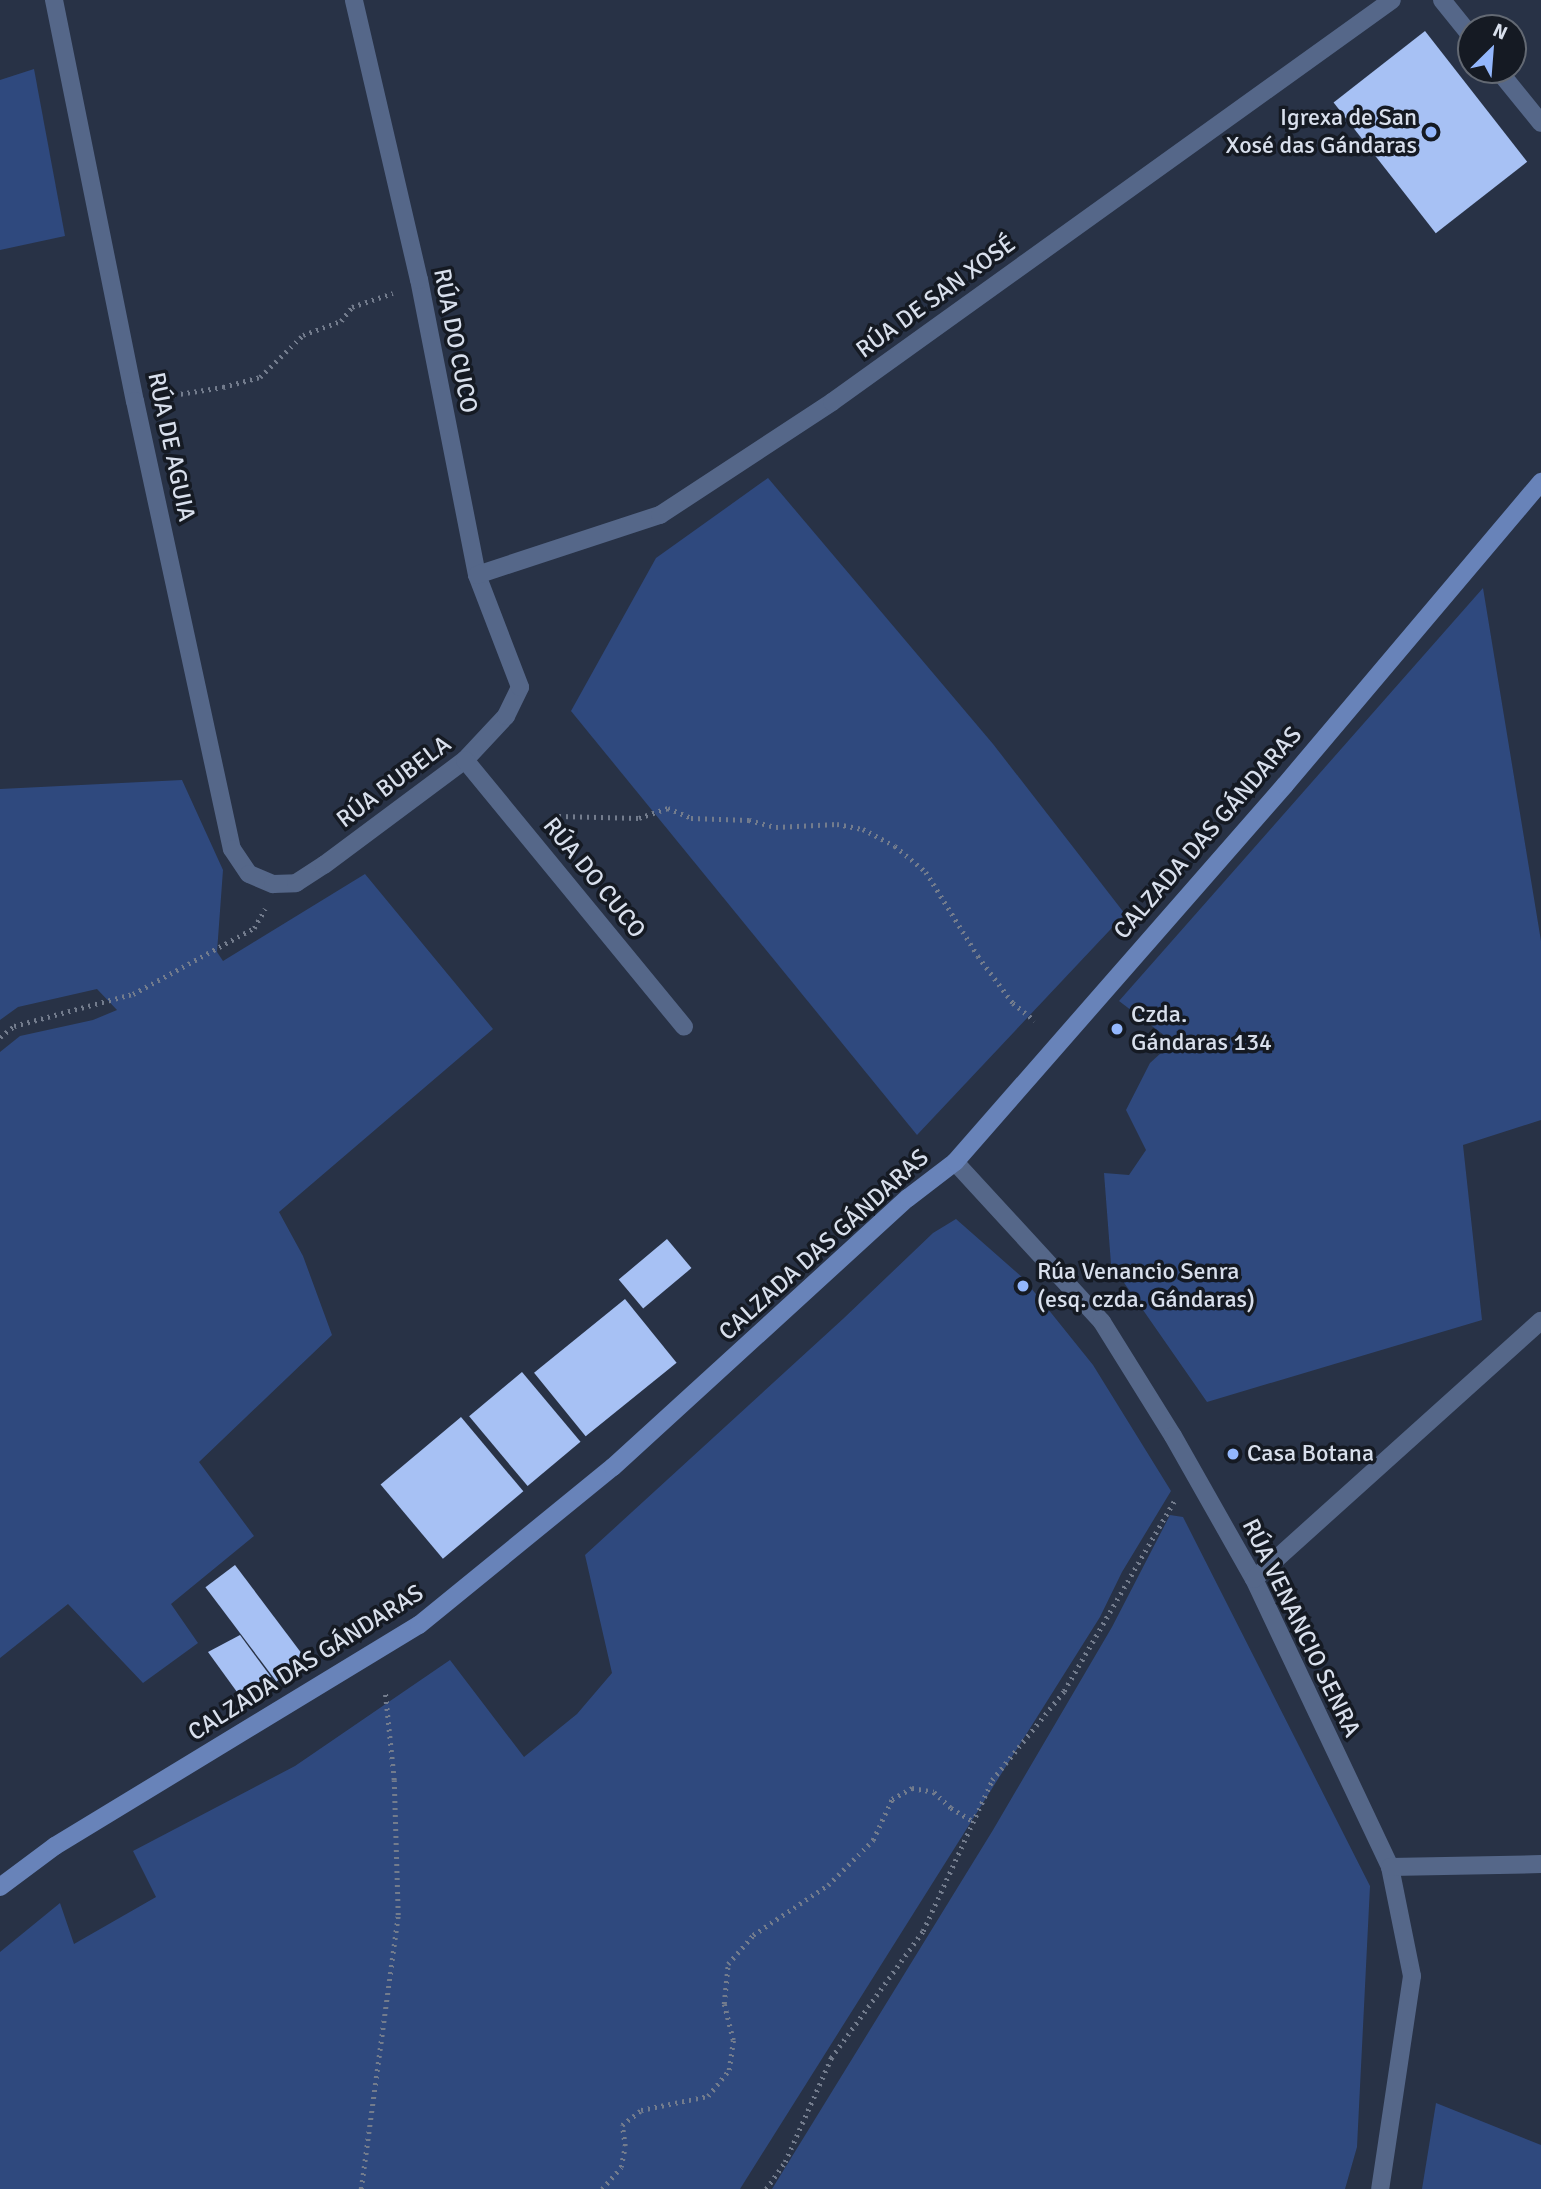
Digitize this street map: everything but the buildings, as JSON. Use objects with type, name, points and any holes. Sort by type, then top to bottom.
[{"type":"main road","name":"CALZADA DAS GÁNDARAS","points":[[0,1887],[55,1846],[419,1625],[613,1467],[908,1198],[955,1162],[1285,785],[1541,482]]},
{"type":"street","name":"RÚA DE AGUIA","points":[[54,0],[135,401],[232,849],[249,874],[273,884]]},
{"type":"street","name":"RÚA DO CUCO","points":[[354,0],[419,280],[477,575],[520,687]]},
{"type":"street","name":"RÚA DE SAN XOSÉ","points":[[477,575],[660,515],[832,402],[1392,0]]},
{"type":"street","points":[[1442,0],[1457,19]]},
{"type":"street","points":[[1509,84],[1541,123]]},
{"type":"street","name":"RÚA BUBELA","points":[[273,884],[296,883],[466,760],[506,716],[520,687]]},
{"type":"street","name":"RÚA DO CUCO","points":[[466,760],[684,1027]]},
{"type":"street","name":"RÚA VENANCIO SENRA","points":[[955,1162],[1102,1322],[1197,1478],[1254,1579],[1390,1867],[1412,1976],[1380,2189]]},
{"type":"street","points":[[1254,1579],[1541,1321]]},
{"type":"street","points":[[1390,1867],[1541,1864]]},
{"type":"path","points":[[135,401],[223,387],[260,377],[303,335],[341,321],[352,307],[380,300],[419,280]]},
{"type":"path","points":[[527,835],[559,816],[639,818],[668,808],[691,818],[749,820],[776,827],[837,824],[863,829],[895,846],[926,872],[985,966],[1013,1003],[1035,1021]]},
{"type":"path","points":[[0,1037],[14,1026],[133,994],[254,928],[267,906],[273,884]]},
{"type":"path","points":[[766,2189],[785,2162],[831,2058],[923,1931],[992,1780],[1064,1691],[1171,1502],[1197,1478]]},
{"type":"path","points":[[361,2189],[398,1915],[394,1780],[385,1692]]},
{"type":"path","points":[[602,2189],[621,2167],[625,2146],[622,2125],[641,2110],[708,2096],[729,2070],[733,2040],[724,2004],[728,1964],[753,1936],[828,1885],[873,1840],[892,1799],[912,1788],[933,1792],[951,1808],[973,1821]]},
{"type":"shaded area","points":[[34,69],[65,236],[0,250],[0,80]]},
{"type":"shaded area","points":[[768,478],[993,744],[1125,914],[917,1135],[571,711],[656,558]]},
{"type":"shaded area","points":[[1483,588],[1541,941],[1541,1120],[1463,1145],[1482,1320],[1207,1402],[1111,1264],[1104,1173],[1129,1175],[1146,1150],[1126,1110],[1150,1063],[1173,1042],[1119,1001]]},
{"type":"shaded area","points":[[182,780],[223,870],[217,952],[223,961],[365,874],[493,1029],[279,1212],[303,1256],[332,1335],[199,1462],[254,1536],[171,1604],[198,1643],[143,1683],[68,1604],[0,1658],[0,1052],[20,1036],[93,1020],[117,1010],[97,989],[18,1007],[0,1020],[0,789]]},
{"type":"shaded area","points":[[956,1219],[1023,1278],[1093,1365],[1171,1491],[1122,1572],[1100,1617],[740,2189],[0,2189],[0,1952],[60,1903],[74,1944],[156,1897],[133,1851],[295,1766],[450,1660],[524,1757],[577,1714],[612,1673],[585,1555],[933,1233]]},
{"type":"shaded area","points":[[1170,1515],[1183,1517],[1370,1886],[1357,2147],[1345,2189],[772,2189],[993,1830],[1112,1627]]},
{"type":"shaded area","points":[[1436,2103],[1541,2145],[1541,2189],[1422,2189]]},
{"type":"place","name":"Igrexa de San Xosé das Gándaras","points":[[1431,132]]},
{"type":"place","name":"Czda. Gándaras 134","points":[[1117,1029]]},
{"type":"place","name":"Rúa Venancio Senra (esq. czda. Gándaras)","points":[[1023,1286]]},
{"type":"place","name":"Casa Botana","points":[[1233,1454]]}]
